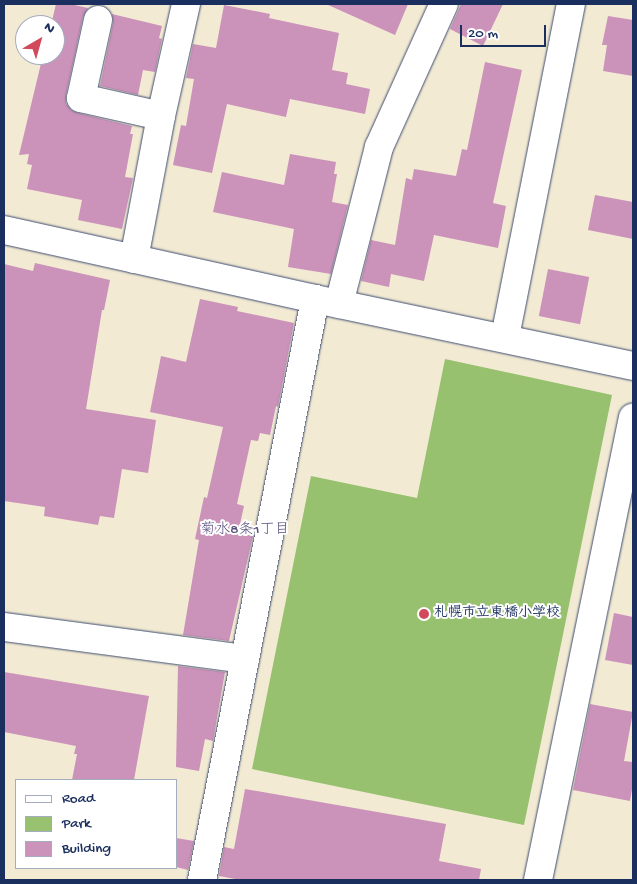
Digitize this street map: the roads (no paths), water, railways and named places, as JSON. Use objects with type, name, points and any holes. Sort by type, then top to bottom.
[{"type":"street","points":[[134,259],[161,116],[186,4]]},
{"type":"street","points":[[202,880],[245,659],[327,302],[379,147],[444,4]]},
{"type":"street","points":[[504,337],[571,4]]},
{"type":"street","points":[[98,20],[81,98],[161,116]]},
{"type":"street","points":[[4,230],[327,302],[504,337],[633,366]]},
{"type":"street","points":[[538,880],[633,418]]},
{"type":"street","points":[[4,627],[245,659]]},
{"type":"place","name":"札幌市立東橋小学校","points":[[424,614]]},
{"type":"district","name":"菊水8条1丁目","points":[[245,531]]}]
